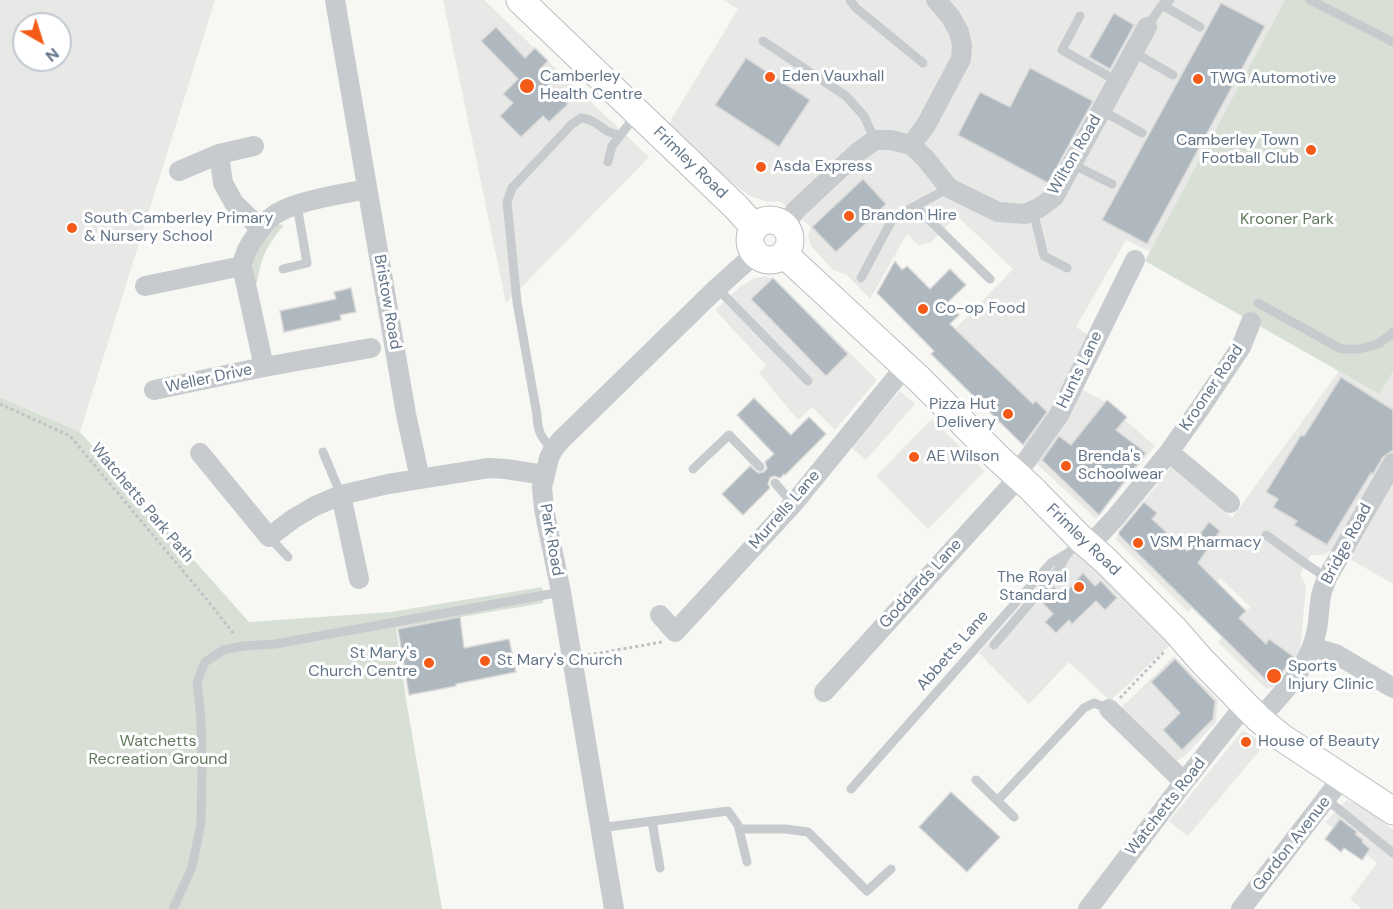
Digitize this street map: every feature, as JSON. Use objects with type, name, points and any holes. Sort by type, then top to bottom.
[{"type":"main road","name":"Frimley Road","points":[[520,0],[736,207],[754,227]]},
{"type":"main road","points":[[774,220],[784,226],[789,234],[789,248],[778,258],[764,259],[752,249],[750,235],[754,227],[760,222],[774,220]]},
{"type":"main road","name":"Frimley Road","points":[[784,254],[907,368],[1016,475],[1079,546],[1147,602],[1252,712],[1334,788],[1393,811]]},
{"type":"street","name":"Bristow Road","points":[[335,0],[406,414],[420,479]]},
{"type":"street","points":[[784,226],[796,210],[858,152],[875,140],[891,140],[911,145],[926,125],[961,59],[962,45],[959,32],[950,16],[936,0]]},
{"type":"street","name":"Wilton Road","points":[[911,145],[925,158],[949,188],[998,212],[1025,214],[1033,211],[1054,196],[1147,27]]},
{"type":"street","points":[[179,171],[219,154],[254,146]]},
{"type":"street","points":[[219,154],[223,183],[234,203],[261,229]]},
{"type":"street","points":[[145,286],[242,266],[248,247],[276,214],[303,203],[368,189]]},
{"type":"street","name":"Park Road","points":[[614,909],[554,593],[542,487],[553,450],[614,387],[756,253]]},
{"type":"street","name":"Hunts Lane","points":[[1016,475],[1059,415],[1135,260]]},
{"type":"street","name":"Weller Drive","points":[[242,266],[264,367]]},
{"type":"street","name":"Krooner Road","points":[[1079,546],[1116,518],[1169,452],[1241,347],[1251,322]]},
{"type":"street","name":"Weller Drive","points":[[154,390],[371,348]]},
{"type":"street","name":"Murrells Lane","points":[[675,632],[793,504],[907,368]]},
{"type":"street","points":[[1169,452],[1230,503]]},
{"type":"street","points":[[200,453],[269,537],[315,506],[341,495],[388,484],[489,468],[545,475]]},
{"type":"street","name":"Bridge Road","points":[[1252,712],[1298,675],[1312,647],[1321,594],[1327,578],[1392,466]]},
{"type":"street","name":"Goddards Lane","points":[[824,692],[1016,475]]},
{"type":"street","points":[[341,495],[359,579]]},
{"type":"street","points":[[660,615],[675,632]]},
{"type":"street","points":[[1312,647],[1335,654],[1393,688]]},
{"type":"street","points":[[1109,709],[1184,782]]},
{"type":"street","name":"Watchetts Road","points":[[1088,909],[1184,782],[1252,712]]},
{"type":"street","name":"Gordon Avenue","points":[[1241,909],[1334,788]]},
{"type":"lane","points":[[850,0],[856,8],[923,63]]},
{"type":"lane","points":[[1310,0],[1393,42]]},
{"type":"lane","points":[[1166,3],[1200,27]]},
{"type":"lane","name":"Wilton Road","points":[[1147,27],[1166,3]]},
{"type":"lane","points":[[1080,16],[1062,50],[1117,81]]},
{"type":"lane","points":[[763,41],[846,96],[864,116],[875,140]]},
{"type":"lane","points":[[1133,52],[1173,75]]},
{"type":"lane","points":[[1101,110],[1142,133]]},
{"type":"lane","points":[[608,162],[612,146],[637,112]]},
{"type":"lane","points":[[553,450],[542,440],[537,425],[517,302],[507,202],[512,188],[571,125],[581,118],[590,119],[605,130],[619,135]]},
{"type":"lane","points":[[1072,164],[1112,184]]},
{"type":"lane","points":[[861,278],[893,218],[949,188]]},
{"type":"lane","points":[[283,269],[307,263],[297,205]]},
{"type":"lane","points":[[915,206],[990,279]]},
{"type":"lane","points":[[1033,211],[1044,256],[1067,268]]},
{"type":"lane","points":[[717,288],[808,381]]},
{"type":"lane","points":[[1258,303],[1341,349],[1359,350],[1378,344],[1393,332]]},
{"type":"lane","points":[[1251,322],[1268,309]]},
{"type":"lane","points":[[693,469],[729,435],[760,467]]},
{"type":"lane","points":[[323,452],[341,495]]},
{"type":"lane","points":[[775,483],[793,504]]},
{"type":"lane","points":[[1266,535],[1327,578]]},
{"type":"lane","points":[[269,537],[288,557]]},
{"type":"lane","points":[[994,645],[1079,546]]},
{"type":"lane","name":"Abbetts Lane","points":[[851,789],[1051,563],[1079,546]]},
{"type":"lane","points":[[172,909],[192,867],[201,824],[201,719],[197,682],[205,662],[223,650],[243,646],[275,644],[554,593]]},
{"type":"lane","points":[[998,800],[1084,708],[1094,703],[1109,709]]},
{"type":"lane","points":[[976,780],[1014,817]]},
{"type":"lane","points":[[1334,788],[1393,853]]},
{"type":"lane","points":[[600,828],[728,811],[738,825],[747,862]]},
{"type":"lane","points":[[652,821],[660,868]]},
{"type":"lane","points":[[739,829],[808,832],[867,891],[891,869]]},
{"type":"path","name":"Watchetts Park Path","points":[[0,404],[70,436],[197,587],[243,646]]},
{"type":"path","points":[[587,656],[666,641],[675,632]]},
{"type":"path","points":[[1109,709],[1164,651]]},
{"type":"shaded area","name":"South Camberley Primary & Nursery School","points":[[0,0],[215,0],[80,432],[0,397]]},
{"type":"shaded area","points":[[443,0],[484,0],[649,157],[506,303]]},
{"type":"shaded area","points":[[723,0],[1285,0],[1150,252],[1126,240],[1076,327],[1091,337],[1029,451],[931,354],[1013,269],[957,216],[930,243],[918,245],[907,234],[870,299],[847,275],[833,270],[811,246],[808,235],[811,227],[779,201],[768,202],[750,196],[725,178],[668,125],[738,9]]},
{"type":"shaded area","points":[[765,276],[776,280],[877,380],[835,430],[812,407],[798,420],[759,373],[766,365],[715,310],[742,285]]},
{"type":"shaded area","points":[[1339,371],[1379,394],[1393,372],[1393,584],[1331,550],[1323,555],[1311,555],[1300,574],[1306,586],[1300,652],[1274,687],[1266,689],[1218,642],[1251,607],[1220,578],[1188,612],[1115,539],[1172,465],[1232,518]]},
{"type":"shaded area","points":[[1079,388],[1102,400],[1155,446],[1096,519],[1035,462]]},
{"type":"shaded area","points":[[900,391],[915,404],[866,460],[851,447]]},
{"type":"shaded area","points":[[932,419],[985,471],[928,529],[876,476]]},
{"type":"shaded area","points":[[1077,547],[1172,643],[1110,701],[1069,662],[1029,704],[979,653],[1048,575]]},
{"type":"shaded area","points":[[1174,656],[1218,700],[1216,722],[1185,756],[1174,762],[1121,708]]},
{"type":"shaded area","points":[[1243,730],[1265,744],[1188,836],[1169,821]]},
{"type":"shaded area","points":[[1347,800],[1365,807],[1393,830],[1393,909],[1362,909],[1350,899],[1377,863],[1325,822]]},
{"type":"green space","name":"Camberley Town Football Club","points":[[1285,0],[1393,0],[1393,372],[1379,394],[1145,261]]},
{"type":"green space","points":[[277,224],[284,225],[266,252],[257,283],[254,283],[254,257],[265,238]]},
{"type":"green space","name":"Watchetts Recreation Ground","points":[[0,397],[80,432],[249,622],[391,612],[542,587],[543,603],[396,628],[442,909],[0,909]]},
{"type":"building","points":[[1221,3],[1265,26],[1147,244],[1102,220]]},
{"type":"building","points":[[1114,13],[1134,25],[1110,69],[1089,57]]},
{"type":"building","points":[[496,27],[525,58],[535,48],[548,61],[539,70],[549,80],[547,83],[568,104],[549,122],[543,116],[521,137],[500,116],[513,103],[503,94],[518,79],[481,41]]},
{"type":"building","points":[[746,58],[810,100],[779,147],[715,105]]},
{"type":"building","points":[[1030,68],[1093,101],[1048,183],[958,135],[980,92],[1010,107]]},
{"type":"building","name":"Brandon Hire","points":[[863,179],[886,204],[836,252],[812,227]]},
{"type":"building","points":[[895,261],[902,270],[907,266],[930,289],[950,269],[966,285],[947,303],[959,315],[950,324],[1033,404],[1036,401],[1047,412],[1023,445],[931,354],[934,351],[877,293]]},
{"type":"building","points":[[773,278],[848,354],[826,376],[751,299]]},
{"type":"building","points":[[351,288],[356,312],[340,315],[341,320],[284,332],[280,311],[336,299],[334,292]]},
{"type":"building","points":[[1341,377],[1393,410],[1393,450],[1383,457],[1373,474],[1371,473],[1327,545],[1294,525],[1297,521],[1273,507],[1278,499],[1266,492],[1301,435],[1304,436]]},
{"type":"building","points":[[754,398],[791,435],[809,417],[826,434],[785,475],[780,478],[774,476],[770,478],[768,484],[770,488],[743,515],[722,494],[750,466],[758,473],[764,472],[767,468],[765,462],[774,454],[737,415]]},
{"type":"building","points":[[1107,400],[1127,417],[1116,430],[1146,453],[1099,515],[1042,460],[1059,436],[1071,445]]},
{"type":"building","points":[[1144,502],[1157,513],[1152,519],[1187,551],[1209,522],[1220,531],[1198,563],[1246,611],[1239,618],[1266,644],[1269,639],[1294,657],[1276,680],[1267,681],[1119,535],[1119,532]]},
{"type":"building","points":[[1083,573],[1095,586],[1101,581],[1117,598],[1105,610],[1096,601],[1072,624],[1069,620],[1056,633],[1045,622],[1053,614],[1041,601],[1053,586],[1064,595]]},
{"type":"building","name":"St Mary's Church Centre","points":[[460,617],[464,648],[509,639],[516,672],[409,695],[398,629]]},
{"type":"building","points":[[1175,659],[1215,701],[1213,719],[1182,750],[1163,730],[1180,713],[1151,682]]},
{"type":"building","points":[[951,792],[1000,837],[967,872],[919,827]]},
{"type":"building","points":[[1340,819],[1357,832],[1355,834],[1370,849],[1362,860],[1344,848],[1341,852],[1325,839]]},
{"type":"place","name":"Eden Vauxhall","points":[[770,77]]},
{"type":"place","name":"TWG Automotive","points":[[1198,79]]},
{"type":"place","name":"Camberley Health Centre","points":[[527,86]]},
{"type":"place","name":"Camberley Town Football Club","points":[[1311,150]]},
{"type":"place","name":"Asda Express","points":[[761,167]]},
{"type":"place","name":"Brandon Hire","points":[[849,216]]},
{"type":"place","name":"South Camberley Primary & Nursery School","points":[[72,228]]},
{"type":"place","name":"Co-op Food","points":[[923,309]]},
{"type":"place","name":"Pizza Hut Delivery","points":[[1008,414]]},
{"type":"place","name":"AE Wilson","points":[[914,457]]},
{"type":"place","name":"Brenda's Schoolwear","points":[[1066,466]]},
{"type":"place","name":"VSM Pharmacy","points":[[1138,543]]},
{"type":"place","name":"The Royal Standard","points":[[1079,587]]},
{"type":"place","name":"St Mary's Church","points":[[485,661]]},
{"type":"place","name":"St Mary's Church Centre","points":[[429,663]]},
{"type":"place","name":"Sports Injury Clinic","points":[[1274,676]]},
{"type":"place","name":"House of Beauty","points":[[1246,742]]},
{"type":"park label","name":"Krooner Park","points":[[1287,220]]}]
